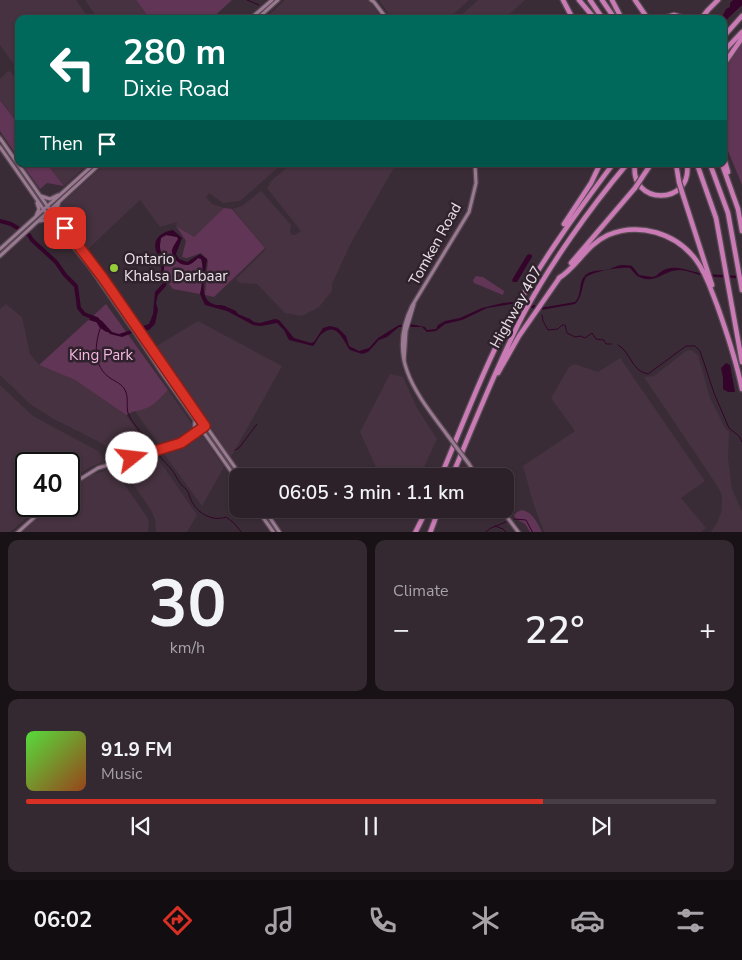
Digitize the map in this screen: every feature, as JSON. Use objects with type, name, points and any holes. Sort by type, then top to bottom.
[{"type":"highway","points":[[563,0],[570,15]]},
{"type":"highway","points":[[579,0],[592,15]]},
{"type":"highway","points":[[590,0],[600,15]]},
{"type":"highway","points":[[602,0],[612,15]]},
{"type":"highway","points":[[612,0],[620,15]]},
{"type":"highway","points":[[635,0],[645,15]]},
{"type":"highway","points":[[704,15],[718,0]]},
{"type":"highway","points":[[727,33],[742,16]]},
{"type":"highway","points":[[727,48],[742,32]]},
{"type":"highway","points":[[727,60],[742,38]]},
{"type":"highway","points":[[562,233],[562,228],[591,183],[599,167]]},
{"type":"highway","name":"Highway 407","points":[[444,468],[474,395],[523,295],[562,233],[611,167]]},
{"type":"highway","name":"Highway 407","points":[[455,468],[493,377],[533,297],[560,254],[624,167]]},
{"type":"highway","points":[[635,167],[635,177],[641,187],[651,194],[661,196],[672,194],[682,186],[686,177],[687,167]]},
{"type":"highway","points":[[493,377],[498,373],[531,317],[559,278],[584,246],[635,188],[649,167]]},
{"type":"highway","points":[[676,167],[703,268],[735,357],[742,389]]},
{"type":"highway","points":[[698,167],[716,218],[742,362]]},
{"type":"highway","points":[[711,167],[728,212],[742,290]]},
{"type":"highway","points":[[723,167],[738,209]]},
{"type":"highway","points":[[726,167],[742,231]]},
{"type":"highway","points":[[559,278],[600,240],[616,232],[635,229],[654,231],[674,239],[689,251],[703,268]]},
{"type":"highway","points":[[416,532],[423,518]]},
{"type":"highway","points":[[431,532],[436,518]]},
{"type":"main road","points":[[255,15],[272,0]]},
{"type":"main road","points":[[261,15],[278,0]]},
{"type":"main road","points":[[373,0],[384,15]]},
{"type":"main road","points":[[0,138],[15,159]]},
{"type":"main road","points":[[0,147],[45,212],[133,325]]},
{"type":"main road","points":[[20,167],[94,266],[162,373],[229,468]]},
{"type":"main road","points":[[0,249],[45,212],[61,194],[91,167]]},
{"type":"main road","points":[[49,208],[59,202],[97,167]]},
{"type":"main road","name":"Tomken Road","points":[[472,468],[414,388],[407,374],[404,362],[404,331],[414,304],[469,212],[476,183],[476,167]]},
{"type":"main road","points":[[40,195],[50,199],[61,194]]},
{"type":"main road","points":[[0,256],[36,220],[39,209],[37,201]]},
{"type":"main road","points":[[58,219],[56,211],[59,202]]},
{"type":"main road","points":[[36,220],[53,222]]},
{"type":"main road","points":[[138,333],[235,468]]},
{"type":"main road","points":[[194,420],[194,434]]},
{"type":"main road","points":[[80,479],[98,468],[170,448],[181,443],[205,426]]},
{"type":"main road","points":[[17,532],[34,517]]},
{"type":"main road","points":[[264,518],[274,532]]},
{"type":"main road","points":[[270,518],[280,532]]},
{"type":"main road","points":[[508,518],[519,532]]},
{"type":"shaded area","points":[[0,0],[76,0],[86,15],[15,15],[15,66],[0,45]]},
{"type":"shaded area","points":[[85,0],[136,0],[147,15],[95,15]]},
{"type":"shaded area","points":[[285,0],[369,0],[379,15],[269,15]]},
{"type":"shaded area","points":[[379,0],[469,0],[452,15],[389,15]]},
{"type":"shaded area","points":[[478,0],[525,0],[508,15],[461,15]]},
{"type":"shaded area","points":[[733,0],[742,0],[742,5],[727,19],[727,15],[723,15],[726,9],[730,7],[730,3]]},
{"type":"shaded area","points":[[8,71],[15,78],[15,120],[0,99],[0,79]]},
{"type":"shaded area","points":[[49,167],[85,167],[64,186]]},
{"type":"shaded area","points":[[102,167],[279,167],[240,201],[223,203],[209,193],[206,197],[212,204],[224,208],[194,238],[176,226],[177,222],[160,227],[140,200],[87,250],[57,210],[60,205]]},
{"type":"shaded area","points":[[287,167],[394,167],[351,243],[332,284],[332,291],[319,307],[302,316],[285,313],[257,284],[240,283],[236,279],[266,249],[233,209],[242,206],[261,191],[291,225],[290,232],[292,235],[301,231],[267,188],[271,181]]},
{"type":"shaded area","points":[[173,230],[182,238],[176,254],[179,259],[187,262],[200,254],[207,259],[204,291],[208,301],[223,305],[254,322],[279,320],[294,338],[311,343],[314,342],[323,328],[330,326],[338,328],[346,336],[349,346],[359,351],[369,348],[378,338],[399,325],[410,324],[425,327],[427,330],[436,329],[438,325],[445,321],[460,318],[482,308],[503,303],[514,302],[546,307],[575,302],[584,276],[594,271],[610,269],[620,265],[632,266],[639,275],[652,277],[668,268],[681,268],[706,274],[742,276],[742,279],[706,276],[674,270],[654,278],[646,279],[639,277],[630,268],[607,270],[586,277],[578,301],[575,304],[541,310],[511,304],[487,308],[462,320],[445,324],[436,331],[427,332],[422,327],[399,327],[387,337],[379,340],[368,352],[362,354],[350,350],[340,334],[332,329],[321,334],[313,346],[289,340],[284,330],[277,323],[261,326],[253,325],[227,311],[205,305],[200,294],[203,271],[201,259],[198,258],[188,265],[179,263],[172,253],[178,239],[177,237],[166,235],[161,238],[160,247],[164,261],[164,275],[167,282],[158,295],[156,303],[158,310],[155,324],[149,330],[135,332],[122,337],[110,334],[99,323],[89,320],[92,315],[102,321],[112,332],[119,334],[149,324],[153,314],[155,292],[164,282],[161,262],[155,243],[159,236]]},
{"type":"shaded area","points":[[529,254],[532,257],[517,282],[513,282],[512,280]]},
{"type":"shaded area","points":[[6,304],[22,317],[30,354],[39,365],[75,380],[126,415],[150,449],[115,458],[103,444],[52,418],[30,404],[0,375],[0,309]]},
{"type":"shaded area","points":[[198,321],[282,366],[231,457],[155,347]]},
{"type":"shaded area","points":[[691,350],[698,355],[710,398],[729,432],[728,459],[732,489],[742,511],[742,532],[711,532],[722,510],[722,495],[644,377],[654,376],[686,351]]},
{"type":"shaded area","points":[[620,358],[705,481],[681,498],[706,528],[701,532],[544,532],[523,466],[575,431],[551,398],[569,367],[575,364],[598,372]]},
{"type":"shaded area","points":[[726,363],[730,365],[735,392],[728,392],[723,389],[721,368]]},
{"type":"shaded area","points":[[390,374],[403,377],[417,408],[437,439],[424,468],[376,468],[360,432]]},
{"type":"shaded area","points":[[0,385],[33,416],[98,451],[105,459],[104,462],[90,467],[80,474],[80,452],[15,452],[15,517],[28,517],[10,532],[0,532]]},
{"type":"shaded area","points":[[168,390],[193,425],[193,430],[175,441],[160,446],[134,410],[140,410],[157,402]]},
{"type":"shaded area","points":[[198,437],[203,437],[224,467],[202,506],[164,454],[187,446]]},
{"type":"shaded area","points":[[156,456],[197,515],[187,532],[156,532],[155,519],[151,510],[122,468],[123,466]]},
{"type":"shaded area","points":[[110,469],[115,471],[147,517],[149,523],[148,532],[22,532],[39,517],[80,517],[80,482],[91,475]]},
{"type":"green space","points":[[136,0],[232,0],[215,15],[147,15]]},
{"type":"green space","points":[[742,41],[742,185],[727,148],[727,67]]},
{"type":"green space","points":[[0,100],[15,120],[15,153],[0,131]]},
{"type":"green space","points":[[24,167],[49,167],[64,186],[47,183],[40,189]]},
{"type":"green space","points":[[224,208],[232,209],[265,248],[214,297],[205,295],[208,260],[201,253],[187,258],[182,257],[186,241],[176,226],[194,237]]},
{"type":"green space","points":[[166,235],[177,237],[178,239],[173,249],[174,258],[177,261],[186,264],[198,258],[201,259],[203,276],[200,294],[173,289],[162,275],[164,262],[160,244],[161,238]]},
{"type":"green space","points":[[476,276],[483,277],[504,291],[503,295],[474,283],[473,280]]},
{"type":"green space","name":"King Park","points":[[106,304],[168,390],[152,405],[126,415],[75,380],[39,365]]},
{"type":"green space","points":[[522,510],[532,515],[542,532],[530,532],[525,524],[515,518],[514,515]]},
{"type":"waterway","points":[[247,0],[259,5]]},
{"type":"waterway","points":[[0,221],[11,224],[29,235],[56,262],[76,286],[79,308],[84,314],[97,319],[101,326],[107,330]]},
{"type":"waterway","points":[[542,315],[548,330],[558,329],[565,325],[567,333],[575,337],[585,338],[592,333],[596,339],[604,340],[606,344],[611,344]]},
{"type":"waterway","points":[[101,326],[96,348],[100,367],[104,373],[124,388],[127,396],[127,410],[130,417],[154,447]]},
{"type":"waterway","points":[[618,345],[626,352],[638,369],[648,374],[686,346],[695,346],[700,351],[714,393],[729,428],[739,436],[742,442]]},
{"type":"waterway","points":[[235,450],[239,448],[257,424]]},
{"type":"waterway","points":[[159,455],[187,490],[197,509],[210,517],[226,517],[241,532]]},
{"type":"waterway","points":[[514,519],[526,520],[532,532]]},
{"type":"waterway","points":[[485,532],[506,522]]},
{"type":"waterway","points":[[495,526],[506,532]]},
{"type":"place","name":"Ontario Khalsa Darbaar","points":[[114,268]]},
{"type":"route","points":[[65,228],[103,278],[205,426],[200,428],[189,439],[170,448],[132,458]]}]
